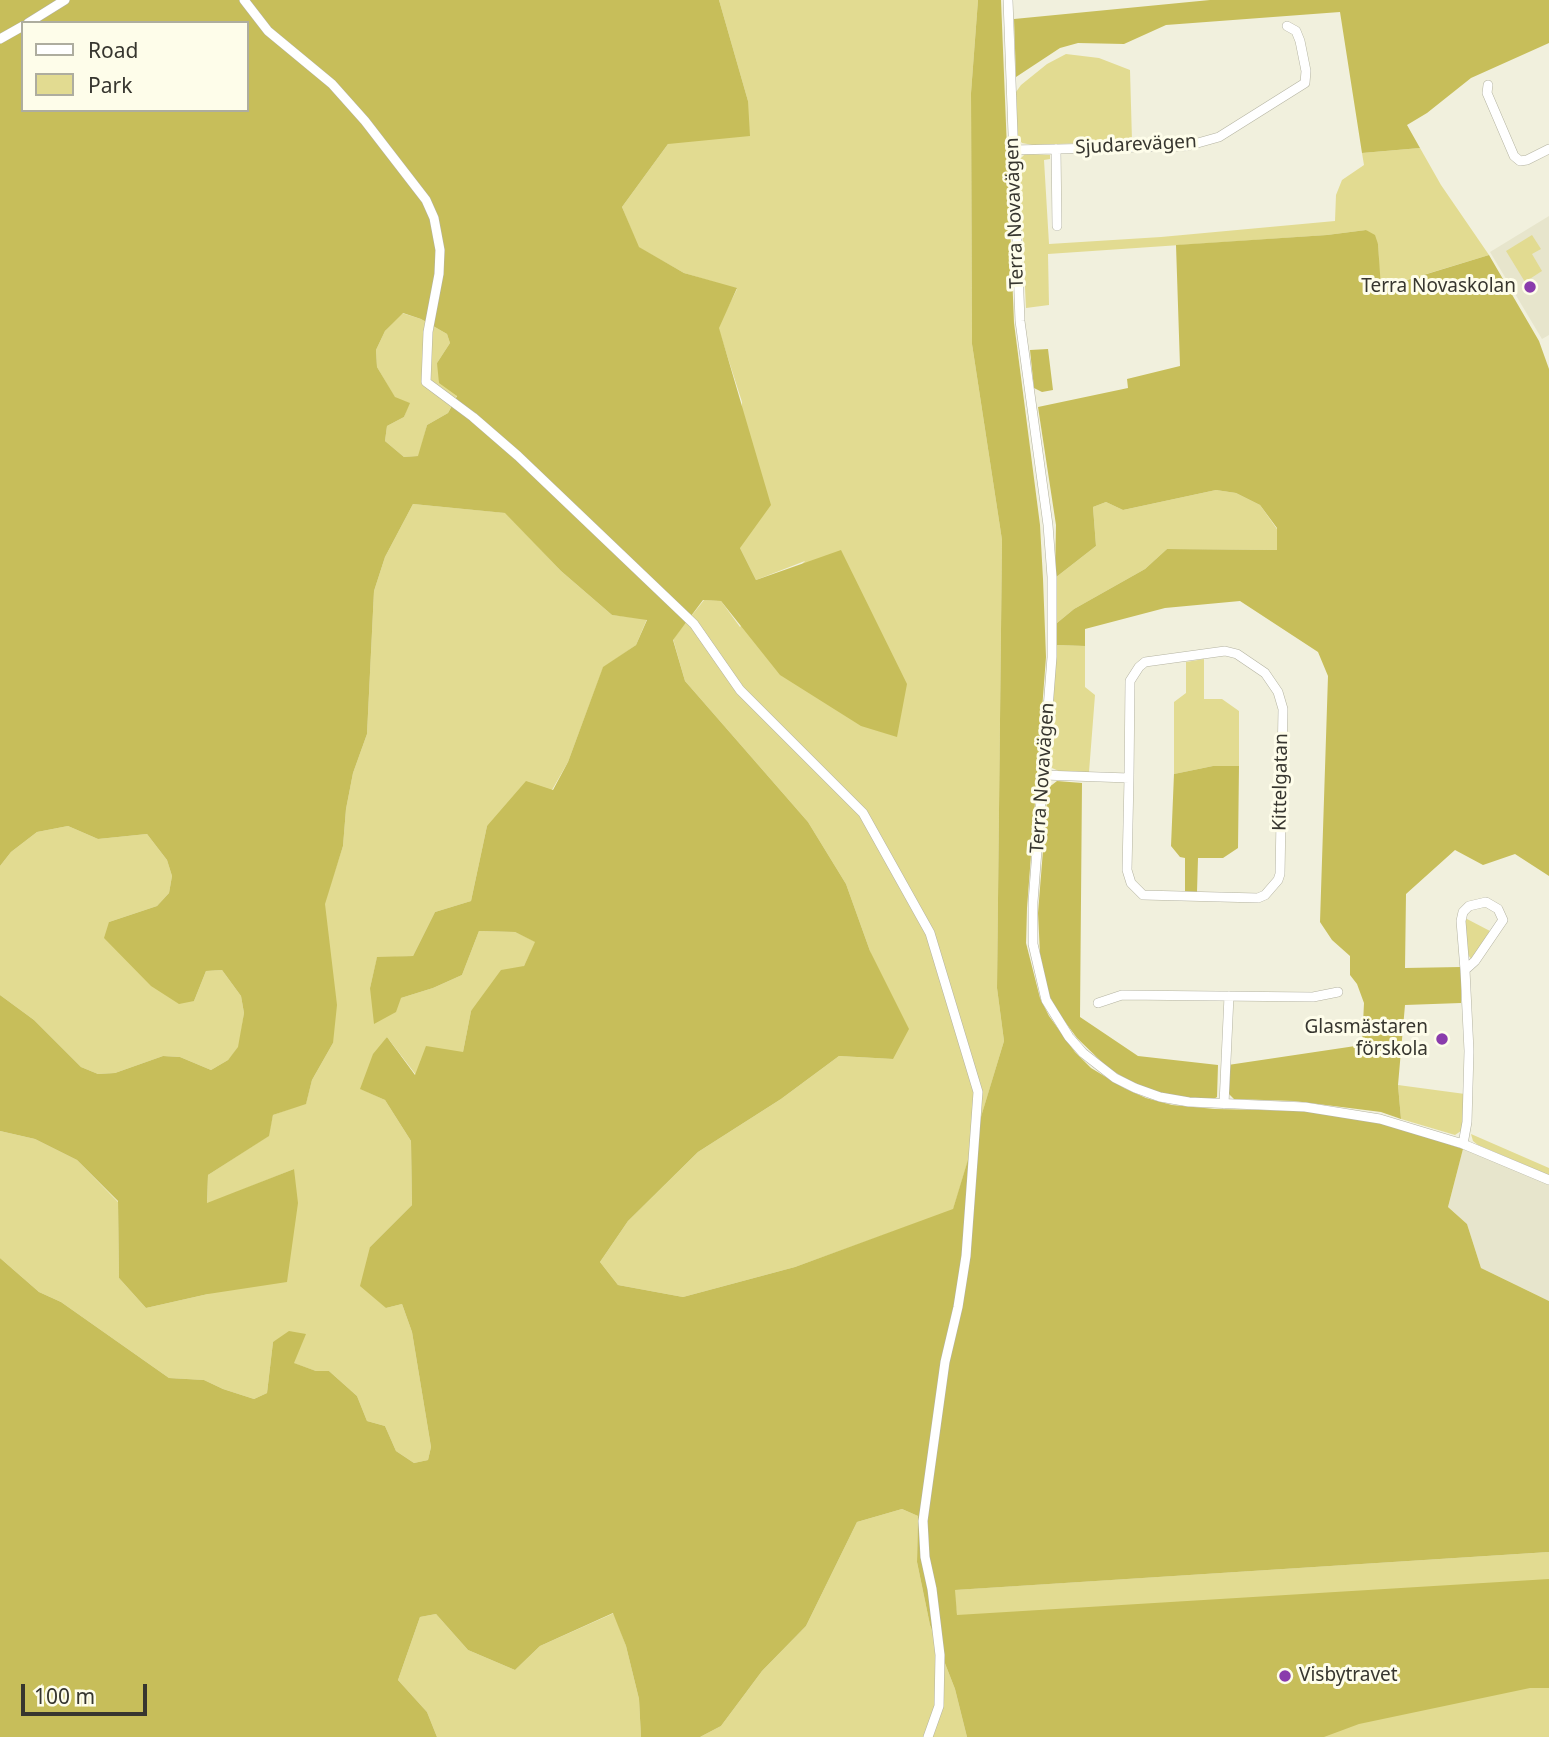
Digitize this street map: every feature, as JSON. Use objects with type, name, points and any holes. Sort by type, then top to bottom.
[{"type":"street","points":[[31,21],[65,0]]},
{"type":"street","points":[[244,0],[268,31],[316,69],[348,102],[398,163],[430,209],[439,234],[440,250],[439,274],[428,332],[426,382],[473,417],[518,456],[694,624],[740,690],[863,814],[930,933],[978,1092],[966,1256],[958,1307],[944,1362],[923,1521],[925,1557],[932,1588],[940,1655],[939,1706],[928,1737]]},
{"type":"street","name":"Terra Novavägen","points":[[1008,0],[1020,321],[1048,526],[1052,577],[1052,657],[1033,902],[1033,944],[1038,976],[1051,1009],[1083,1053],[1115,1078],[1160,1097],[1189,1102],[1331,1110],[1380,1119],[1463,1144],[1549,1180]]},
{"type":"street","name":"Sjudarevägen","points":[[1013,150],[1187,146],[1210,141],[1305,83],[1306,71],[1297,31],[1287,26]]},
{"type":"street","points":[[0,39],[21,27]]},
{"type":"street","points":[[1488,85],[1487,93],[1514,156],[1520,161],[1527,160],[1549,149]]},
{"type":"street","points":[[1056,149],[1057,226]]},
{"type":"street","name":"Kittelgatan","points":[[1225,651],[1237,654],[1265,673],[1278,692],[1283,709],[1278,880],[1265,895],[1249,899],[1143,895],[1131,883],[1127,870],[1129,778],[1130,681],[1139,667],[1152,660],[1225,651]]},
{"type":"street","points":[[1042,775],[1129,778]]},
{"type":"street","points":[[1463,1144],[1467,1122],[1469,1051],[1461,921],[1469,906],[1486,902],[1498,909],[1503,919],[1475,961],[1465,970]]},
{"type":"street","points":[[1098,1003],[1122,995],[1313,997],[1338,992]]},
{"type":"street","points":[[1224,1104],[1229,996]]},
{"type":"shaded area","points":[[0,0],[719,0],[748,101],[750,136],[668,144],[622,207],[639,247],[684,273],[737,288],[719,328],[771,505],[740,548],[756,580],[841,550],[907,684],[897,737],[861,726],[780,675],[721,601],[703,600],[673,640],[685,681],[808,822],[846,884],[870,951],[909,1029],[893,1059],[839,1056],[781,1099],[698,1152],[628,1221],[600,1262],[618,1285],[683,1297],[795,1267],[953,1209],[1004,1041],[997,988],[1002,540],[972,344],[971,93],[978,0],[1001,0],[1014,323],[1040,525],[1043,579],[1046,657],[1026,943],[1040,998],[1049,1016],[1075,1052],[1091,1068],[1146,1098],[1172,1105],[1215,1109],[1309,1111],[1379,1121],[1463,1149],[1448,1207],[1467,1224],[1481,1268],[1549,1301],[1549,1552],[955,1590],[957,1615],[1549,1579],[1549,1688],[1530,1688],[1359,1724],[1324,1737],[967,1737],[955,1689],[930,1625],[917,1562],[918,1516],[902,1509],[857,1522],[806,1626],[762,1671],[721,1726],[700,1737],[641,1737],[639,1699],[626,1646],[613,1613],[540,1646],[515,1670],[468,1650],[436,1614],[420,1617],[398,1680],[427,1712],[437,1737],[0,1737],[0,1258],[39,1292],[61,1302],[169,1378],[204,1380],[254,1399],[267,1393],[273,1342],[289,1331],[306,1334],[294,1363],[316,1371],[329,1371],[357,1396],[367,1421],[385,1426],[396,1451],[414,1463],[428,1460],[431,1447],[412,1332],[402,1304],[386,1308],[360,1286],[370,1247],[412,1205],[411,1141],[385,1100],[360,1089],[373,1054],[387,1037],[415,1075],[426,1046],[463,1052],[471,1011],[501,970],[524,966],[535,942],[515,932],[479,931],[462,975],[401,998],[396,1012],[374,1024],[370,988],[377,957],[413,956],[435,912],[471,901],[487,826],[526,781],[553,790],[568,762],[603,667],[636,645],[647,620],[612,615],[561,571],[505,513],[413,504],[385,557],[374,591],[367,734],[353,773],[343,846],[325,904],[337,1005],[333,1043],[312,1080],[306,1104],[273,1115],[269,1136],[208,1175],[207,1203],[294,1169],[298,1203],[287,1282],[208,1294],[146,1308],[119,1278],[118,1201],[77,1160],[35,1139],[0,1131],[0,995],[34,1020],[81,1067],[98,1074],[115,1073],[163,1056],[180,1057],[211,1070],[228,1060],[238,1047],[244,1013],[241,996],[222,970],[206,971],[194,1001],[179,1004],[151,986],[104,938],[109,922],[157,906],[169,893],[172,876],[167,860],[147,834],[98,839],[68,826],[37,832],[11,852],[0,866]],"holes":[[[403,313],[421,319],[447,334],[450,343],[437,363],[439,383],[457,396],[448,413],[427,425],[418,456],[404,457],[385,441],[387,426],[404,417],[410,403],[395,397],[377,367],[376,350],[385,331]]]},
{"type":"shaded area","points":[[1210,0],[1549,0],[1549,43],[1471,78],[1427,113],[1407,125],[1420,148],[1362,153],[1340,12],[1166,25],[1124,44],[1078,43],[1060,48],[1016,77],[1014,19]]},
{"type":"shaded area","name":"Terra Novaskolan","points":[[1549,216],[1549,335],[1542,339],[1490,252]]},
{"type":"shaded area","points":[[1366,230],[1375,235],[1378,244],[1381,288],[1489,255],[1539,341],[1549,369],[1549,876],[1515,854],[1483,865],[1455,850],[1406,894],[1405,968],[1461,967],[1461,1003],[1405,1005],[1398,1085],[1401,1119],[1381,1112],[1294,1101],[1234,1099],[1228,1093],[1228,1065],[1362,1045],[1364,1003],[1357,984],[1350,975],[1350,956],[1332,940],[1320,922],[1328,676],[1318,652],[1240,601],[1165,608],[1085,629],[1085,646],[1057,645],[1057,623],[1074,609],[1145,569],[1167,549],[1277,550],[1277,528],[1260,505],[1236,493],[1216,490],[1123,510],[1106,502],[1093,507],[1096,546],[1055,578],[1056,525],[1038,407],[1128,388],[1127,379],[1180,366],[1176,245]]},
{"type":"shaded area","points":[[1048,349],[1053,390],[1042,392],[1034,388],[1030,350]]},
{"type":"shaded area","points":[[1213,766],[1239,766],[1238,848],[1223,858],[1198,858],[1197,892],[1185,892],[1185,858],[1180,857],[1171,846],[1174,774]]},
{"type":"shaded area","points":[[1057,781],[1082,783],[1080,1017],[1138,1056],[1218,1065],[1217,1097],[1212,1100],[1168,1097],[1133,1083],[1108,1068],[1077,1038],[1049,995],[1040,954],[1038,913],[1048,788]]},
{"type":"shaded area","points":[[1463,1149],[1549,1184],[1549,1301],[1481,1268],[1467,1224],[1448,1207]]},
{"type":"green space","points":[[719,0],[978,0],[971,93],[972,344],[1002,540],[997,988],[1004,1041],[953,1210],[795,1267],[683,1297],[618,1285],[600,1262],[628,1221],[698,1152],[781,1099],[839,1056],[893,1059],[870,951],[846,884],[808,822],[685,681],[673,639],[704,600],[721,601],[740,627],[805,561],[756,580],[740,548],[742,402],[718,327],[737,289],[684,273],[638,247],[622,207],[668,144],[748,101]]},
{"type":"green space","points":[[1066,54],[1099,58],[1130,70],[1132,141],[1033,145],[1022,143],[1017,137],[1016,92],[1047,64]]},
{"type":"green space","points":[[1420,148],[1441,185],[1489,255],[1380,288],[1378,244],[1366,230],[1048,254],[1049,305],[1026,308],[1019,160],[1025,154],[1050,155],[1050,159],[1044,160],[1049,244],[1335,221],[1336,195],[1342,180],[1364,165],[1362,153]]},
{"type":"green space","points":[[1532,235],[1541,249],[1532,254],[1542,271],[1525,282],[1506,251]]},
{"type":"green space","points":[[402,313],[421,319],[447,334],[450,343],[437,363],[457,395],[448,413],[427,425],[419,456],[404,457],[385,441],[387,426],[404,417],[409,403],[395,398],[377,367],[376,350],[385,331]]},
{"type":"green space","points":[[1216,490],[1236,493],[1260,505],[1277,529],[1277,550],[1167,549],[1145,569],[1074,609],[1057,623],[1055,578],[1096,546],[1093,507],[1106,502],[1123,510]]},
{"type":"green space","points":[[413,504],[506,513],[561,571],[612,615],[647,619],[636,645],[603,668],[568,762],[552,790],[487,826],[471,901],[435,912],[413,956],[377,958],[370,988],[401,998],[462,975],[479,931],[515,932],[536,942],[524,966],[471,1011],[463,1052],[416,1075],[387,1037],[361,1089],[385,1100],[411,1141],[412,1205],[370,1247],[386,1308],[402,1304],[412,1332],[431,1447],[428,1460],[414,1463],[396,1451],[385,1426],[367,1421],[357,1396],[329,1371],[316,1371],[293,1363],[305,1334],[273,1342],[267,1393],[254,1399],[204,1380],[169,1378],[61,1302],[39,1292],[0,1258],[0,1131],[35,1139],[77,1160],[118,1202],[119,1278],[146,1308],[208,1294],[294,1169],[207,1204],[208,1175],[268,1136],[273,1115],[306,1103],[312,1080],[333,1043],[324,904],[343,846],[353,773],[367,734],[374,591],[385,557]]},
{"type":"green space","points":[[1057,645],[1085,646],[1085,687],[1095,695],[1089,772],[1061,772],[1052,768],[1048,761]]},
{"type":"green space","points":[[1204,659],[1204,699],[1222,699],[1239,711],[1239,766],[1213,766],[1174,774],[1174,702],[1186,693],[1186,662]]},
{"type":"green space","points":[[68,826],[98,839],[147,834],[167,860],[172,876],[169,893],[157,906],[109,922],[194,1001],[206,971],[222,970],[241,996],[244,1013],[239,1047],[228,1060],[211,1070],[180,1057],[163,1056],[115,1073],[98,1074],[81,1067],[34,1020],[0,995],[0,866],[11,852],[37,832]]},
{"type":"green space","points":[[1467,919],[1490,931],[1472,960],[1468,955]]},
{"type":"green space","points":[[1398,1085],[1465,1094],[1464,1125],[1461,1131],[1455,1135],[1401,1119]]},
{"type":"green space","points":[[1471,1134],[1549,1168],[1549,1175],[1478,1145]]},
{"type":"green space","points":[[902,1509],[918,1516],[917,1562],[930,1625],[955,1689],[967,1737],[700,1737],[721,1726],[762,1671],[806,1626],[857,1522]]},
{"type":"green space","name":"Visbytravet","points":[[1549,1552],[1549,1737],[1084,1737],[957,1616],[954,1590]]},
{"type":"green space","points":[[614,1613],[626,1646],[639,1699],[641,1737],[437,1737],[427,1712],[398,1680],[420,1617],[436,1614],[468,1650],[515,1670],[540,1646]]},
{"type":"place","name":"Terra Novaskolan","points":[[1530,287]]},
{"type":"place","name":"Glasmästaren förskola","points":[[1442,1039]]},
{"type":"place","name":"Visbytravet","points":[[1285,1676]]}]
